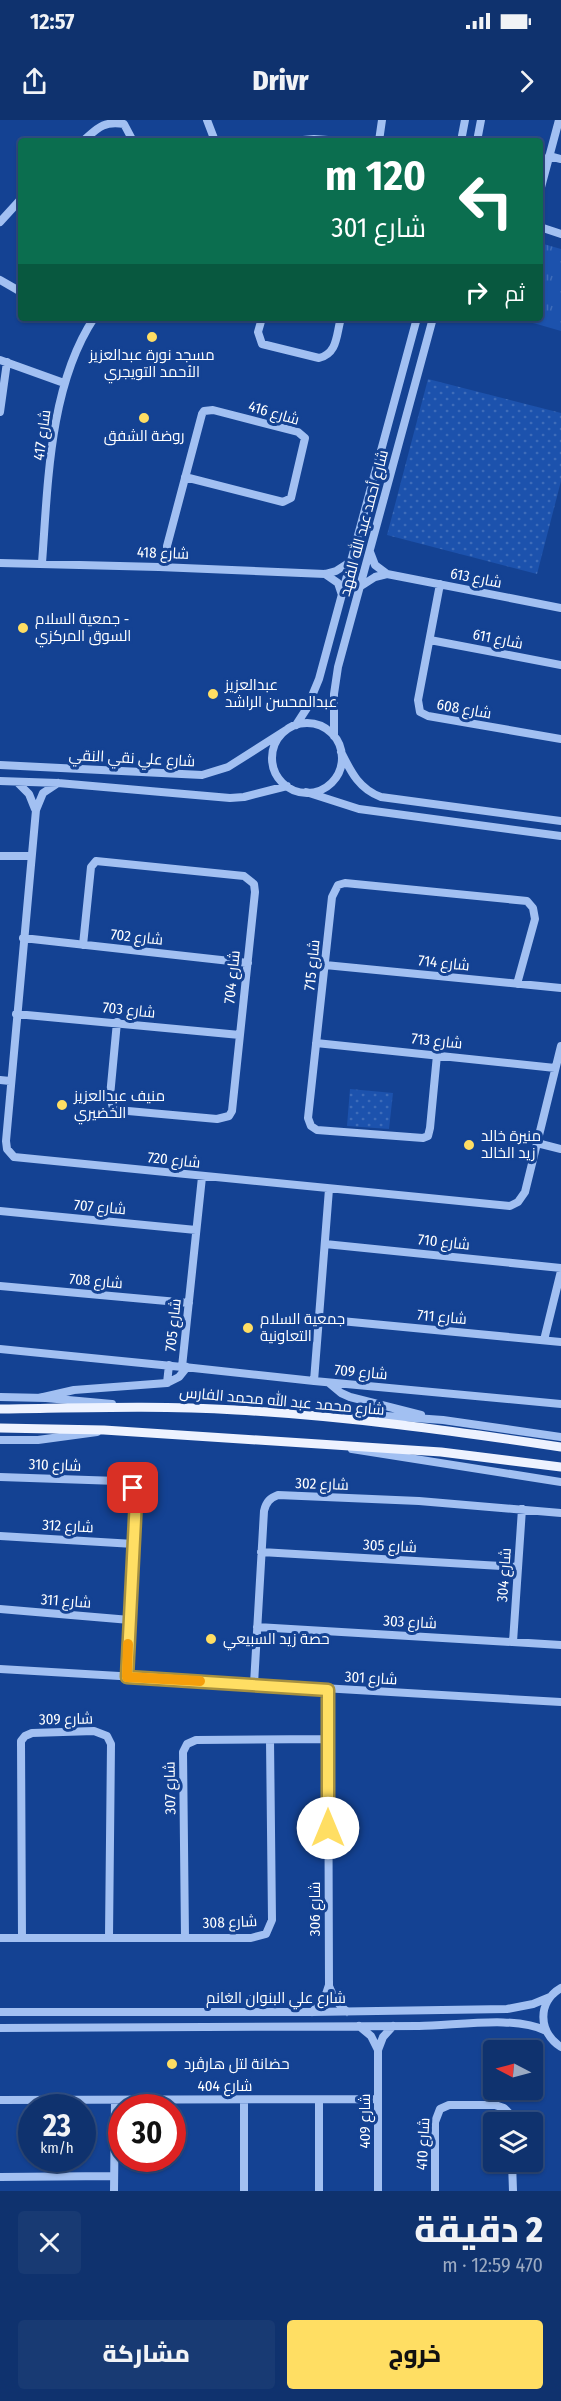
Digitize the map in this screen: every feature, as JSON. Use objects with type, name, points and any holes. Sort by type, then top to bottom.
[{"type":"main road","name":"شارع محمد عبد الله محمد الفارس","points":[[0,1409],[140,1407],[239,1410],[345,1420],[561,1447]]},
{"type":"main road","points":[[0,1428],[104,1430],[441,1452],[561,1467]]},
{"type":"street","points":[[207,120],[214,138]]},
{"type":"street","points":[[379,138],[382,120]]},
{"type":"street","points":[[462,138],[465,120]]},
{"type":"street","points":[[478,138],[481,120]]},
{"type":"street","points":[[543,179],[559,120]]},
{"type":"street","points":[[86,138],[104,123],[115,123],[124,124],[131,138]]},
{"type":"street","points":[[549,156],[561,159]]},
{"type":"street","points":[[0,222],[18,202]]},
{"type":"street","points":[[543,228],[561,234]]},
{"type":"street","points":[[0,280],[18,290]]},
{"type":"street","name":"شارع 417","points":[[42,563],[52,450],[64,382],[93,321]]},
{"type":"street","points":[[261,321],[258,332],[262,344],[319,358],[328,356],[333,351],[339,321]]},
{"type":"street","name":"شارع أحمد عبد الله الفهد","points":[[296,725],[316,689],[416,321]]},
{"type":"street","name":"شارع أحمد عبد الله الفهد","points":[[334,736],[335,681],[432,321]]},
{"type":"street","points":[[0,412],[3,361],[64,382]]},
{"type":"street","points":[[398,389],[405,394],[413,393]]},
{"type":"street","points":[[394,403],[402,403],[409,407]]},
{"type":"street","name":"شارع 416","points":[[167,567],[167,546],[185,477],[204,411],[218,411],[298,432],[305,438],[291,498],[283,502],[185,477]]},
{"type":"street","points":[[370,551],[375,565],[387,574]]},
{"type":"street","name":"شارع 418","points":[[0,562],[325,574],[336,571],[350,562]]},
{"type":"street","points":[[325,574],[338,583],[342,595]]},
{"type":"street","points":[[361,586],[375,577],[387,574]]},
{"type":"street","name":"شارع 613","points":[[387,574],[561,608]]},
{"type":"street","name":"شارع 608","points":[[440,584],[418,703],[423,714],[561,740]]},
{"type":"street","name":"شارع 611","points":[[429,640],[561,665]]},
{"type":"street","points":[[561,820],[381,796],[367,791],[357,781],[334,736],[317,724],[306,723],[286,730],[274,747],[272,758],[274,769],[287,786],[332,802],[365,810],[561,836]]},
{"type":"street","name":"شارع علي نقي النقي","points":[[0,765],[202,775],[228,767],[286,730]]},
{"type":"street","points":[[306,792],[316,791],[333,780],[341,762],[341,752]]},
{"type":"street","name":"شارع علي نقي النقي","points":[[0,781],[58,783],[230,798],[244,797],[287,786]]},
{"type":"street","points":[[16,781],[29,794],[36,810]]},
{"type":"street","name":"شارع 720","points":[[58,783],[43,793],[36,810],[6,1141],[7,1149],[14,1157],[510,1206],[518,1202],[525,1192],[561,1046]]},
{"type":"street","points":[[0,856],[31,856]]},
{"type":"street","name":"شارع 704","points":[[83,945],[91,867],[93,863],[100,860],[244,876],[250,879],[255,892],[232,1111],[229,1116],[218,1119],[117,1110],[110,1102],[117,1022]]},
{"type":"street","name":"شارع 715","points":[[436,1055],[428,1136],[415,1139],[317,1131],[311,1126],[308,1118],[316,1043],[334,889],[338,885],[345,883],[526,902],[533,908],[535,918],[517,984]]},
{"type":"street","name":"شارع 702","points":[[23,938],[248,963]]},
{"type":"street","name":"شارع 714","points":[[325,965],[561,988]]},
{"type":"street","name":"شارع 703","points":[[16,1014],[240,1035]]},
{"type":"street","name":"شارع 713","points":[[316,1043],[555,1068]]},
{"type":"street","points":[[0,1080],[10,1081]]},
{"type":"street","points":[[537,1143],[561,1149]]},
{"type":"street","name":"شارع 705","points":[[0,1349],[184,1367],[202,1177]]},
{"type":"street","name":"شارع 709","points":[[328,1189],[314,1381],[561,1404]]},
{"type":"street","name":"شارع 707","points":[[0,1211],[196,1230]]},
{"type":"street","name":"شارع 710","points":[[325,1244],[561,1269]]},
{"type":"street","points":[[544,1340],[561,1269]]},
{"type":"street","name":"شارع 708","points":[[0,1286],[189,1303]]},
{"type":"street","name":"شارع 711","points":[[320,1319],[561,1342]]},
{"type":"street","points":[[167,1383],[169,1365]]},
{"type":"street","points":[[39,1398],[74,1390],[167,1383],[179,1377],[184,1367],[314,1381]]},
{"type":"street","points":[[329,1383],[336,1391],[350,1397],[442,1420]]},
{"type":"street","points":[[0,1397],[140,1407]]},
{"type":"street","points":[[345,1420],[372,1415],[442,1420],[561,1437]]},
{"type":"street","points":[[0,1440],[66,1438],[104,1430]]},
{"type":"street","points":[[339,1445],[358,1451],[561,1482]]},
{"type":"street","name":"شارع 310","points":[[0,1477],[124,1481],[135,1493],[127,1677]]},
{"type":"street","name":"شارع 302","points":[[254,1684],[261,1552],[265,1505],[268,1500],[278,1495],[419,1501],[561,1513]]},
{"type":"street","name":"شارع 304","points":[[513,1642],[522,1509]]},
{"type":"street","name":"شارع 312","points":[[0,1536],[134,1544]]},
{"type":"street","name":"شارع 305","points":[[261,1552],[518,1567]]},
{"type":"street","name":"شارع 311","points":[[0,1609],[130,1620]]},
{"type":"street","name":"شارع 303","points":[[257,1627],[561,1645]]},
{"type":"street","name":"شارع 301","points":[[0,1669],[561,1702]]},
{"type":"street","name":"شارع 306","points":[[328,1690],[329,1985]]},
{"type":"street","name":"شارع 309","points":[[22,1937],[21,1741],[32,1733],[94,1731],[107,1736],[111,1744],[109,1937]]},
{"type":"street","name":"شارع 307","points":[[186,1937],[183,1752],[187,1744],[196,1740],[327,1739]]},
{"type":"street","name":"شارع 308","points":[[0,1938],[251,1938],[266,1934],[272,1920],[270,1740]]},
{"type":"street","points":[[329,1985],[335,2000],[347,2012]]},
{"type":"street","points":[[312,2012],[324,2000],[329,1985]]},
{"type":"street","points":[[561,1988],[550,1997],[544,2010],[546,2031],[561,2047]]},
{"type":"street","name":"شارع علي البنوان الغانم","points":[[0,2012],[347,2012],[507,2009],[533,2004],[550,1997]]},
{"type":"street","points":[[130,2011],[135,2014],[136,2020],[130,2027]]},
{"type":"street","points":[[152,2011],[147,2019],[153,2027]]},
{"type":"street","name":"شارع علي البنوان الغانم","points":[[0,2028],[520,2023],[533,2025],[546,2031]]},
{"type":"street","points":[[359,2026],[371,2036],[378,2050]]},
{"type":"street","points":[[378,2050],[383,2037],[393,2026]]},
{"type":"street","name":"شارع 409","points":[[378,2050],[378,2191]]},
{"type":"street","name":"شارع 404","points":[[186,2100],[378,2099]]},
{"type":"street","name":"شارع 404","points":[[0,2100],[108,2101]]},
{"type":"street","points":[[244,2100],[244,2191]]},
{"type":"street","points":[[319,2100],[319,2191]]},
{"type":"street","name":"شارع 410","points":[[435,2191],[435,2118],[440,2109],[449,2105],[500,2106],[508,2112]]},
{"type":"street","points":[[114,2172],[114,2191]]},
{"type":"street","points":[[512,2172],[513,2191]]},
{"type":"street","points":[[0,2177],[114,2176]]},
{"type":"green space","points":[[543,244],[561,249],[561,331],[526,321],[543,321]]},
{"type":"green space","points":[[428,379],[561,413],[561,481],[537,574],[387,535]]},
{"type":"green space","points":[[350,1089],[393,1093],[389,1129],[347,1126]]},
{"type":"slow traffic","points":[[128,1644],[127,1677],[200,1681]]},
{"type":"place","name":"مسجد نورة عبدالعزيز الأحمد التويجري","points":[[152,337]]},
{"type":"place","name":"روضة الشفق","points":[[144,418]]},
{"type":"place","name":"جمعية السلام - السوق المركزي","points":[[23,628]]},
{"type":"place","name":"عبدالعزيز عبدالمحسن الراشد","points":[[213,694]]},
{"type":"place","name":"منيف عبدالعزيز الخضيري","points":[[62,1105]]},
{"type":"place","name":"منيرة خالد زيد الخالد","points":[[469,1145]]},
{"type":"place","name":"جمعية السلام التعاونية","points":[[248,1328]]},
{"type":"place","name":"حصة زيد السبيعي","points":[[211,1639]]},
{"type":"place","name":"حضانة لتل هارڤرد","points":[[172,2064]]},
{"type":"route","points":[[133,1488],[136,1499],[127,1677],[328,1690],[328,1828]]}]
